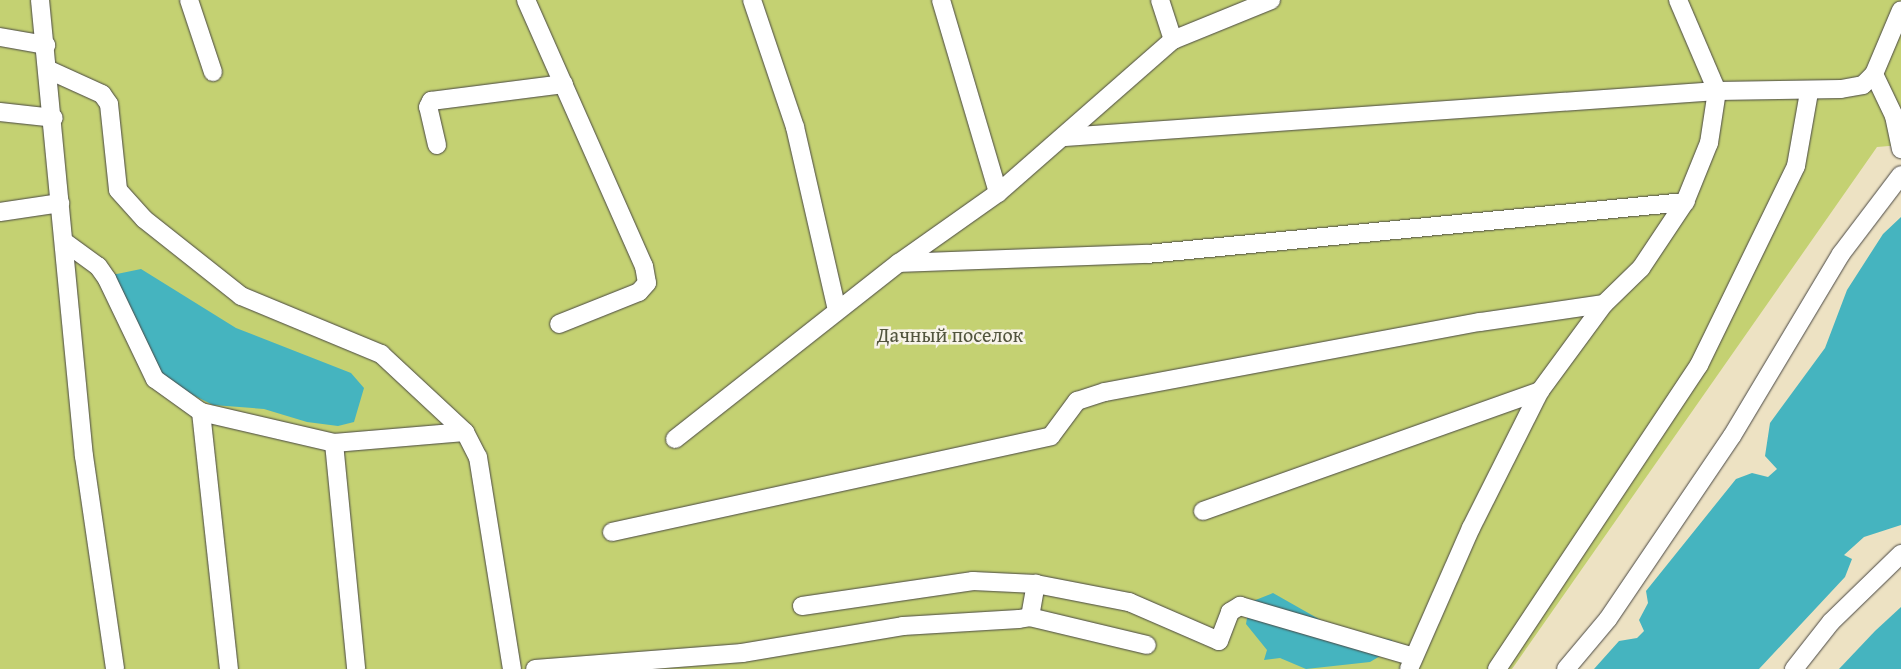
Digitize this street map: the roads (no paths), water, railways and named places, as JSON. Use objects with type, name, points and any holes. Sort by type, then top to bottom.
[{"type":"street","points":[[40,0],[50,70],[60,203],[66,242],[84,456],[115,669]]},
{"type":"street","points":[[189,0],[214,72]]},
{"type":"street","points":[[526,0],[644,266],[647,283],[639,292],[559,324]]},
{"type":"street","points":[[752,0],[795,127],[837,310]]},
{"type":"street","points":[[941,0],[998,193]]},
{"type":"street","points":[[1160,0],[1173,40]]},
{"type":"street","points":[[675,439],[837,310],[899,263],[998,193],[1065,137],[1173,40],[1271,0]]},
{"type":"street","points":[[802,606],[973,581],[1036,584],[1129,602],[1219,641],[1230,612],[1240,606],[1412,663],[1471,528],[1540,391],[1604,304],[1641,268],[1685,202],[1709,143],[1717,91],[1678,0]]},
{"type":"street","points":[[1065,137],[1717,91],[1809,92],[1863,86],[1874,74],[1901,10]]},
{"type":"street","points":[[0,37],[46,44]]},
{"type":"street","points":[[50,70],[102,94],[109,104],[115,182],[126,203],[144,219],[241,296],[381,354],[465,432],[480,465],[512,669]]},
{"type":"street","points":[[1874,74],[1894,116],[1901,149]]},
{"type":"street","points":[[436,145],[428,107],[431,101],[564,84]]},
{"type":"street","points":[[1497,669],[1699,365],[1796,166],[1809,92]]},
{"type":"street","points":[[0,112],[54,118]]},
{"type":"street","points":[[1566,669],[1608,619],[1732,436],[1841,254],[1901,174]]},
{"type":"street","points":[[899,263],[1147,254],[1685,202]]},
{"type":"street","points":[[0,212],[60,203]]},
{"type":"street","points":[[66,242],[98,266],[107,279],[155,379],[201,412],[334,443],[465,432]]},
{"type":"street","points":[[612,532],[1051,436],[1077,401],[1105,392],[1480,322],[1604,304]]},
{"type":"street","points":[[1204,511],[1540,391]]},
{"type":"street","points":[[201,412],[229,669]]},
{"type":"street","points":[[334,443],[356,669]]},
{"type":"street","points":[[1794,669],[1831,622],[1901,554]]},
{"type":"street","points":[[1030,617],[1036,584]]},
{"type":"street","points":[[535,669],[742,653],[903,626],[1030,617],[1146,646]]},
{"type":"water","points":[[1901,217],[1901,525],[1864,537],[1844,555],[1852,559],[1845,577],[1759,669],[1594,669],[1619,641],[1637,638],[1644,631],[1639,620],[1648,603],[1646,591],[1736,479],[1752,473],[1768,477],[1777,469],[1765,456],[1770,423],[1825,348],[1847,290],[1883,234]]},
{"type":"water","points":[[141,269],[236,328],[351,373],[364,388],[354,422],[338,426],[307,422],[264,409],[213,405],[167,382],[144,355],[112,275]]},
{"type":"water","points":[[1273,593],[1340,631],[1392,640],[1387,652],[1370,662],[1306,669],[1280,658],[1264,660],[1267,650],[1246,624],[1248,612],[1253,601]]},
{"type":"water","points":[[1901,607],[1901,669],[1839,669],[1875,631]]},
{"type":"park label","name":"Дачный поселок","points":[[950,334]]}]
